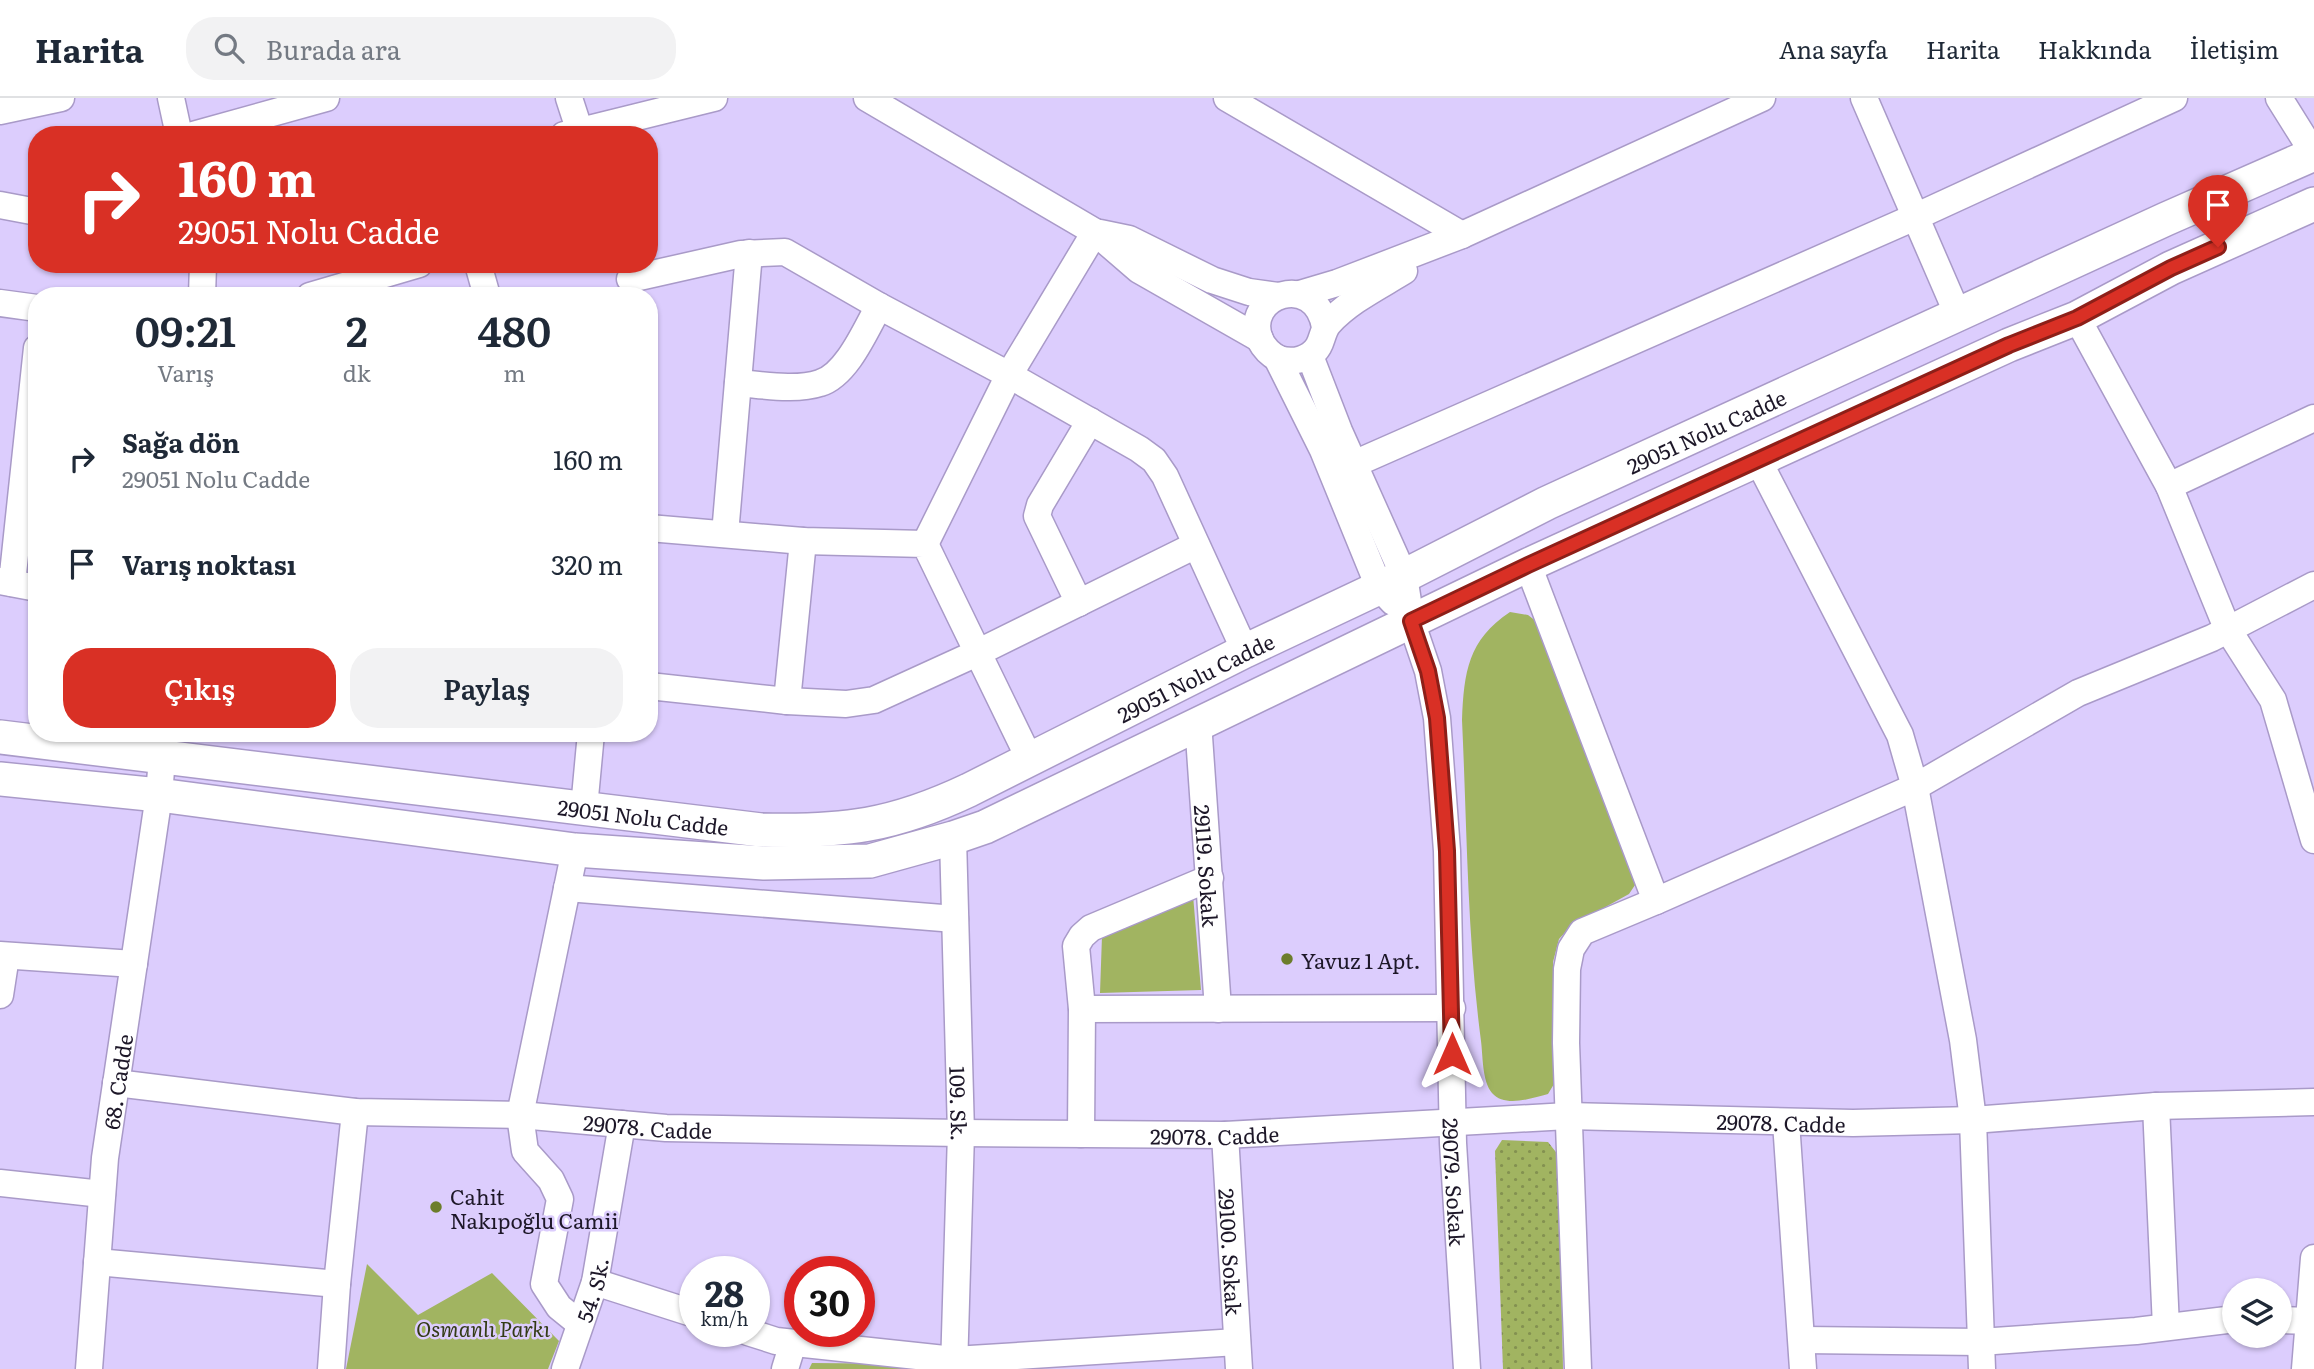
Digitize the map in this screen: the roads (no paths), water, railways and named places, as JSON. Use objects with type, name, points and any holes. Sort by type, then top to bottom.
[{"type":"main road","name":"29051 Nolu Cadde","points":[[102,742],[163,745],[584,808],[761,830],[850,829],[881,823],[932,808],[1547,503],[2314,154]]},
{"type":"main road","name":"29051 Nolu Cadde","points":[[0,779],[159,795],[575,850],[764,863],[870,861],[985,827],[1528,565],[2009,345],[2077,318],[2171,268],[2314,204]]},
{"type":"main road","name":"29051 Nolu Cadde","points":[[0,737],[28,738]]},
{"type":"street","points":[[0,111],[61,98]]},
{"type":"street","points":[[171,98],[177,126]]},
{"type":"street","points":[[225,126],[326,98]]},
{"type":"street","points":[[569,98],[574,126]]},
{"type":"street","points":[[603,126],[714,98]]},
{"type":"street","points":[[866,98],[1095,232],[1139,270],[1288,361],[1310,356],[1323,338],[1325,327],[1318,306],[1289,295],[1249,292],[1212,280],[1129,239],[1095,232]]},
{"type":"street","points":[[1227,98],[1462,235]]},
{"type":"street","points":[[1392,582],[1269,349],[1258,321],[1261,311],[1268,302],[1337,283],[1462,235],[1762,98]]},
{"type":"street","points":[[1864,98],[1958,315]]},
{"type":"street","points":[[1354,464],[1915,217],[2174,98]]},
{"type":"street","points":[[2279,98],[2314,154]]},
{"type":"street","points":[[0,205],[28,210]]},
{"type":"street","points":[[925,544],[1009,375],[1095,232]]},
{"type":"street","points":[[1325,327],[1342,310],[1462,235]]},
{"type":"street","points":[[630,280],[749,253],[785,252],[1139,449],[1153,460],[1165,477],[1245,651]]},
{"type":"street","points":[[725,534],[749,253]]},
{"type":"street","points":[[341,287],[388,273]]},
{"type":"street","points":[[0,303],[28,307]]},
{"type":"street","points":[[738,383],[800,386],[821,383],[845,365],[879,306]]},
{"type":"street","points":[[2077,318],[2169,486],[2227,628],[2273,700],[2314,840]]},
{"type":"street","points":[[1310,356],[1354,464],[1392,582]]},
{"type":"street","points":[[2169,486],[2314,418]]},
{"type":"street","points":[[1079,603],[1037,516],[1040,505],[1090,421]]},
{"type":"street","points":[[16,584],[28,449]]},
{"type":"street","points":[[1758,460],[1900,735],[1915,787],[1963,1040],[1973,1120],[1982,1369]]},
{"type":"street","points":[[658,529],[803,541],[925,544]]},
{"type":"street","points":[[787,701],[803,541]]},
{"type":"street","points":[[925,544],[1030,760]]},
{"type":"street","points":[[658,686],[787,701],[846,704],[874,700],[977,653],[1196,545]]},
{"type":"street","points":[[1528,565],[1656,901]]},
{"type":"street","name":"29079. Sokak","points":[[1392,582],[1411,621],[1428,671],[1437,718],[1447,851],[1452,1008],[1452,1122],[1467,1369]]},
{"type":"street","points":[[1578,1369],[1566,1043],[1567,969],[1572,949],[1582,932],[1915,787],[2078,693],[2212,638],[2314,585]]},
{"type":"street","name":"29119. Sokak","points":[[1198,722],[1219,1009]]},
{"type":"street","points":[[584,808],[590,742]]},
{"type":"street","name":"68. Cadde","points":[[89,1369],[102,1194],[159,795],[163,745]]},
{"type":"street","name":"109. Sk.","points":[[953,838],[961,1133],[954,1364]]},
{"type":"street","points":[[575,850],[520,1115],[525,1152],[551,1180],[560,1199],[544,1284],[559,1307],[580,1324]]},
{"type":"street","points":[[1081,1134],[1082,1009],[1076,946],[1091,928],[1210,878]]},
{"type":"street","points":[[567,888],[956,919]]},
{"type":"street","points":[[0,995],[3,955],[134,964]]},
{"type":"street","points":[[1082,1009],[1452,1008]]},
{"type":"street","name":"29078. Cadde","points":[[116,1083],[355,1112],[520,1115],[666,1128],[961,1133],[1225,1135],[1568,1116],[1853,1123],[1973,1120],[2155,1106],[2314,1102]]},
{"type":"street","points":[[2155,1106],[2166,1327]]},
{"type":"street","points":[[331,1369],[355,1112]]},
{"type":"street","points":[[1786,1122],[1803,1369]]},
{"type":"street","name":"54. Sk.","points":[[565,1369],[594,1282],[622,1124]]},
{"type":"street","name":"29100. Sokak","points":[[1225,1135],[1239,1369]]},
{"type":"street","points":[[0,1183],[102,1194]]},
{"type":"street","points":[[2305,1369],[2314,1258]]},
{"type":"street","points":[[97,1262],[337,1284]]},
{"type":"street","points":[[594,1282],[679,1309]]},
{"type":"street","points":[[2292,1320],[2311,1320]]},
{"type":"street","points":[[1803,1340],[1980,1342],[2222,1321]]},
{"type":"street","points":[[824,1347],[954,1364],[1237,1342]]},
{"type":"street","points":[[785,1369],[792,1347]]},
{"type":"place","name":"Yavuz 1 Apt.","points":[[1287,959]]},
{"type":"place","name":"Cahit Nakıpoğlu Camii","points":[[436,1207]]},
{"type":"park label","name":"Osmanlı Parkı","points":[[483,1327]]}]
